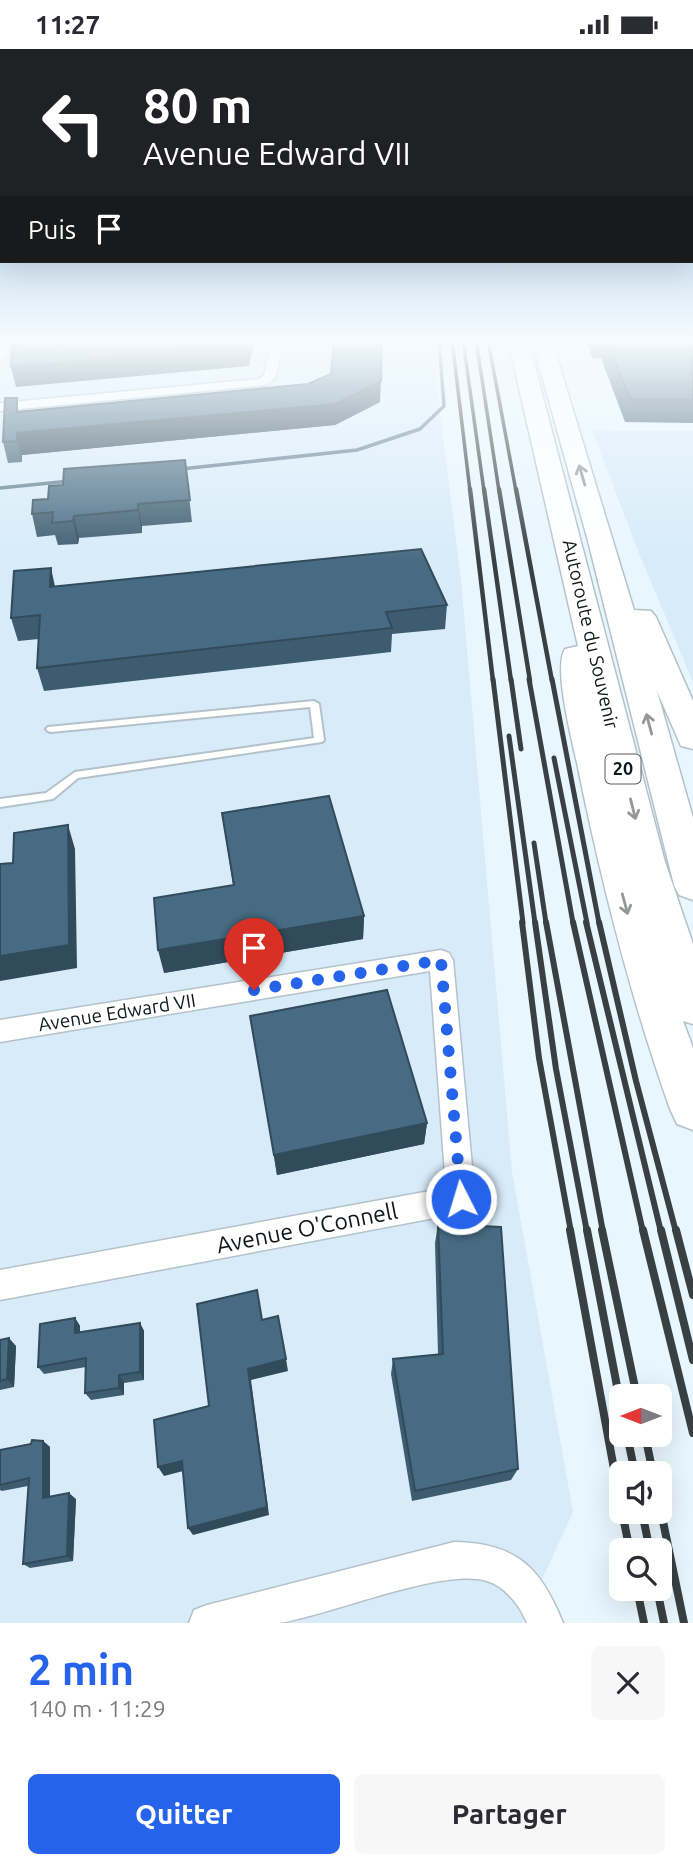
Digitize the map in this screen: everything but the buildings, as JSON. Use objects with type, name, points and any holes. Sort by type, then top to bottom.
[{"type":"highway","name":"Autoroute du Souvenir","points":[[537,413],[643,849],[664,923],[693,1006]]},
{"type":"highway","name":"Autoroute du Souvenir","points":[[564,413],[601,541],[693,885]]},
{"type":"highway","points":[[566,528],[579,694],[611,845],[647,979],[693,1109]]},
{"type":"highway","points":[[601,541],[645,624],[693,738]]},
{"type":"street","name":"Avenue Edward VII","points":[[0,1031],[441,960]]},
{"type":"street","name":"Avenue O'Connell","points":[[0,1285],[461,1199],[441,960]]},
{"type":"street","points":[[207,1623],[454,1560],[476,1559],[498,1566],[519,1581],[536,1602],[545,1623]]},
{"type":"lane","points":[[0,803],[49,796],[75,775],[319,740],[314,704],[51,729]]},
{"type":"shaded area","points":[[0,413],[440,413],[461,580],[512,1172],[573,1512],[522,1623],[0,1623]]},
{"type":"shaded area","points":[[592,430],[693,431],[693,682],[638,551]]},
{"type":"waterway","points":[[181,469],[357,450],[420,429],[436,413]]},
{"type":"waterway","points":[[0,488],[70,481]]},
{"type":"railway","points":[[461,413],[470,491]]},
{"type":"railway","points":[[473,413],[484,491]]},
{"type":"railway","points":[[487,413],[499,491]]},
{"type":"railway","points":[[502,413],[516,491]]},
{"type":"railway","points":[[470,489],[493,681]]},
{"type":"railway","points":[[484,489],[511,681]]},
{"type":"railway","points":[[499,489],[530,681]]},
{"type":"railway","points":[[516,489],[552,681]]},
{"type":"railway","points":[[493,679],[523,923]]},
{"type":"railway","points":[[511,679],[521,749]]},
{"type":"railway","points":[[529,679],[573,923]]},
{"type":"railway","points":[[552,679],[599,923]]},
{"type":"railway","points":[[509,736],[535,923]]},
{"type":"railway","points":[[554,758],[587,923]]},
{"type":"railway","points":[[534,843],[546,923]]},
{"type":"railway","points":[[522,922],[539,1058],[571,1232]]},
{"type":"railway","points":[[535,922],[556,1069],[587,1232]]},
{"type":"railway","points":[[546,922],[603,1232]]},
{"type":"railway","points":[[573,922],[643,1232]]},
{"type":"railway","points":[[586,922],[661,1232]]},
{"type":"railway","points":[[599,922],[636,1081],[676,1232]]},
{"type":"railway","points":[[570,1230],[613,1461]]},
{"type":"railway","points":[[587,1230],[617,1384]]},
{"type":"railway","points":[[602,1230],[634,1384]]},
{"type":"railway","points":[[643,1230],[693,1433]]},
{"type":"railway","points":[[661,1230],[693,1360]]},
{"type":"railway","points":[[676,1230],[693,1295]]},
{"type":"railway","points":[[630,1447],[632,1461]]},
{"type":"railway","points":[[648,1447],[650,1461]]},
{"type":"railway","points":[[624,1524],[627,1538]]},
{"type":"railway","points":[[644,1524],[647,1538]]},
{"type":"railway","points":[[664,1524],[684,1623]]},
{"type":"railway","points":[[639,1601],[644,1623]]},
{"type":"railway","points":[[659,1601],[664,1623]]},
{"type":"route","points":[[254,990],[441,960],[461,1199]]}]
